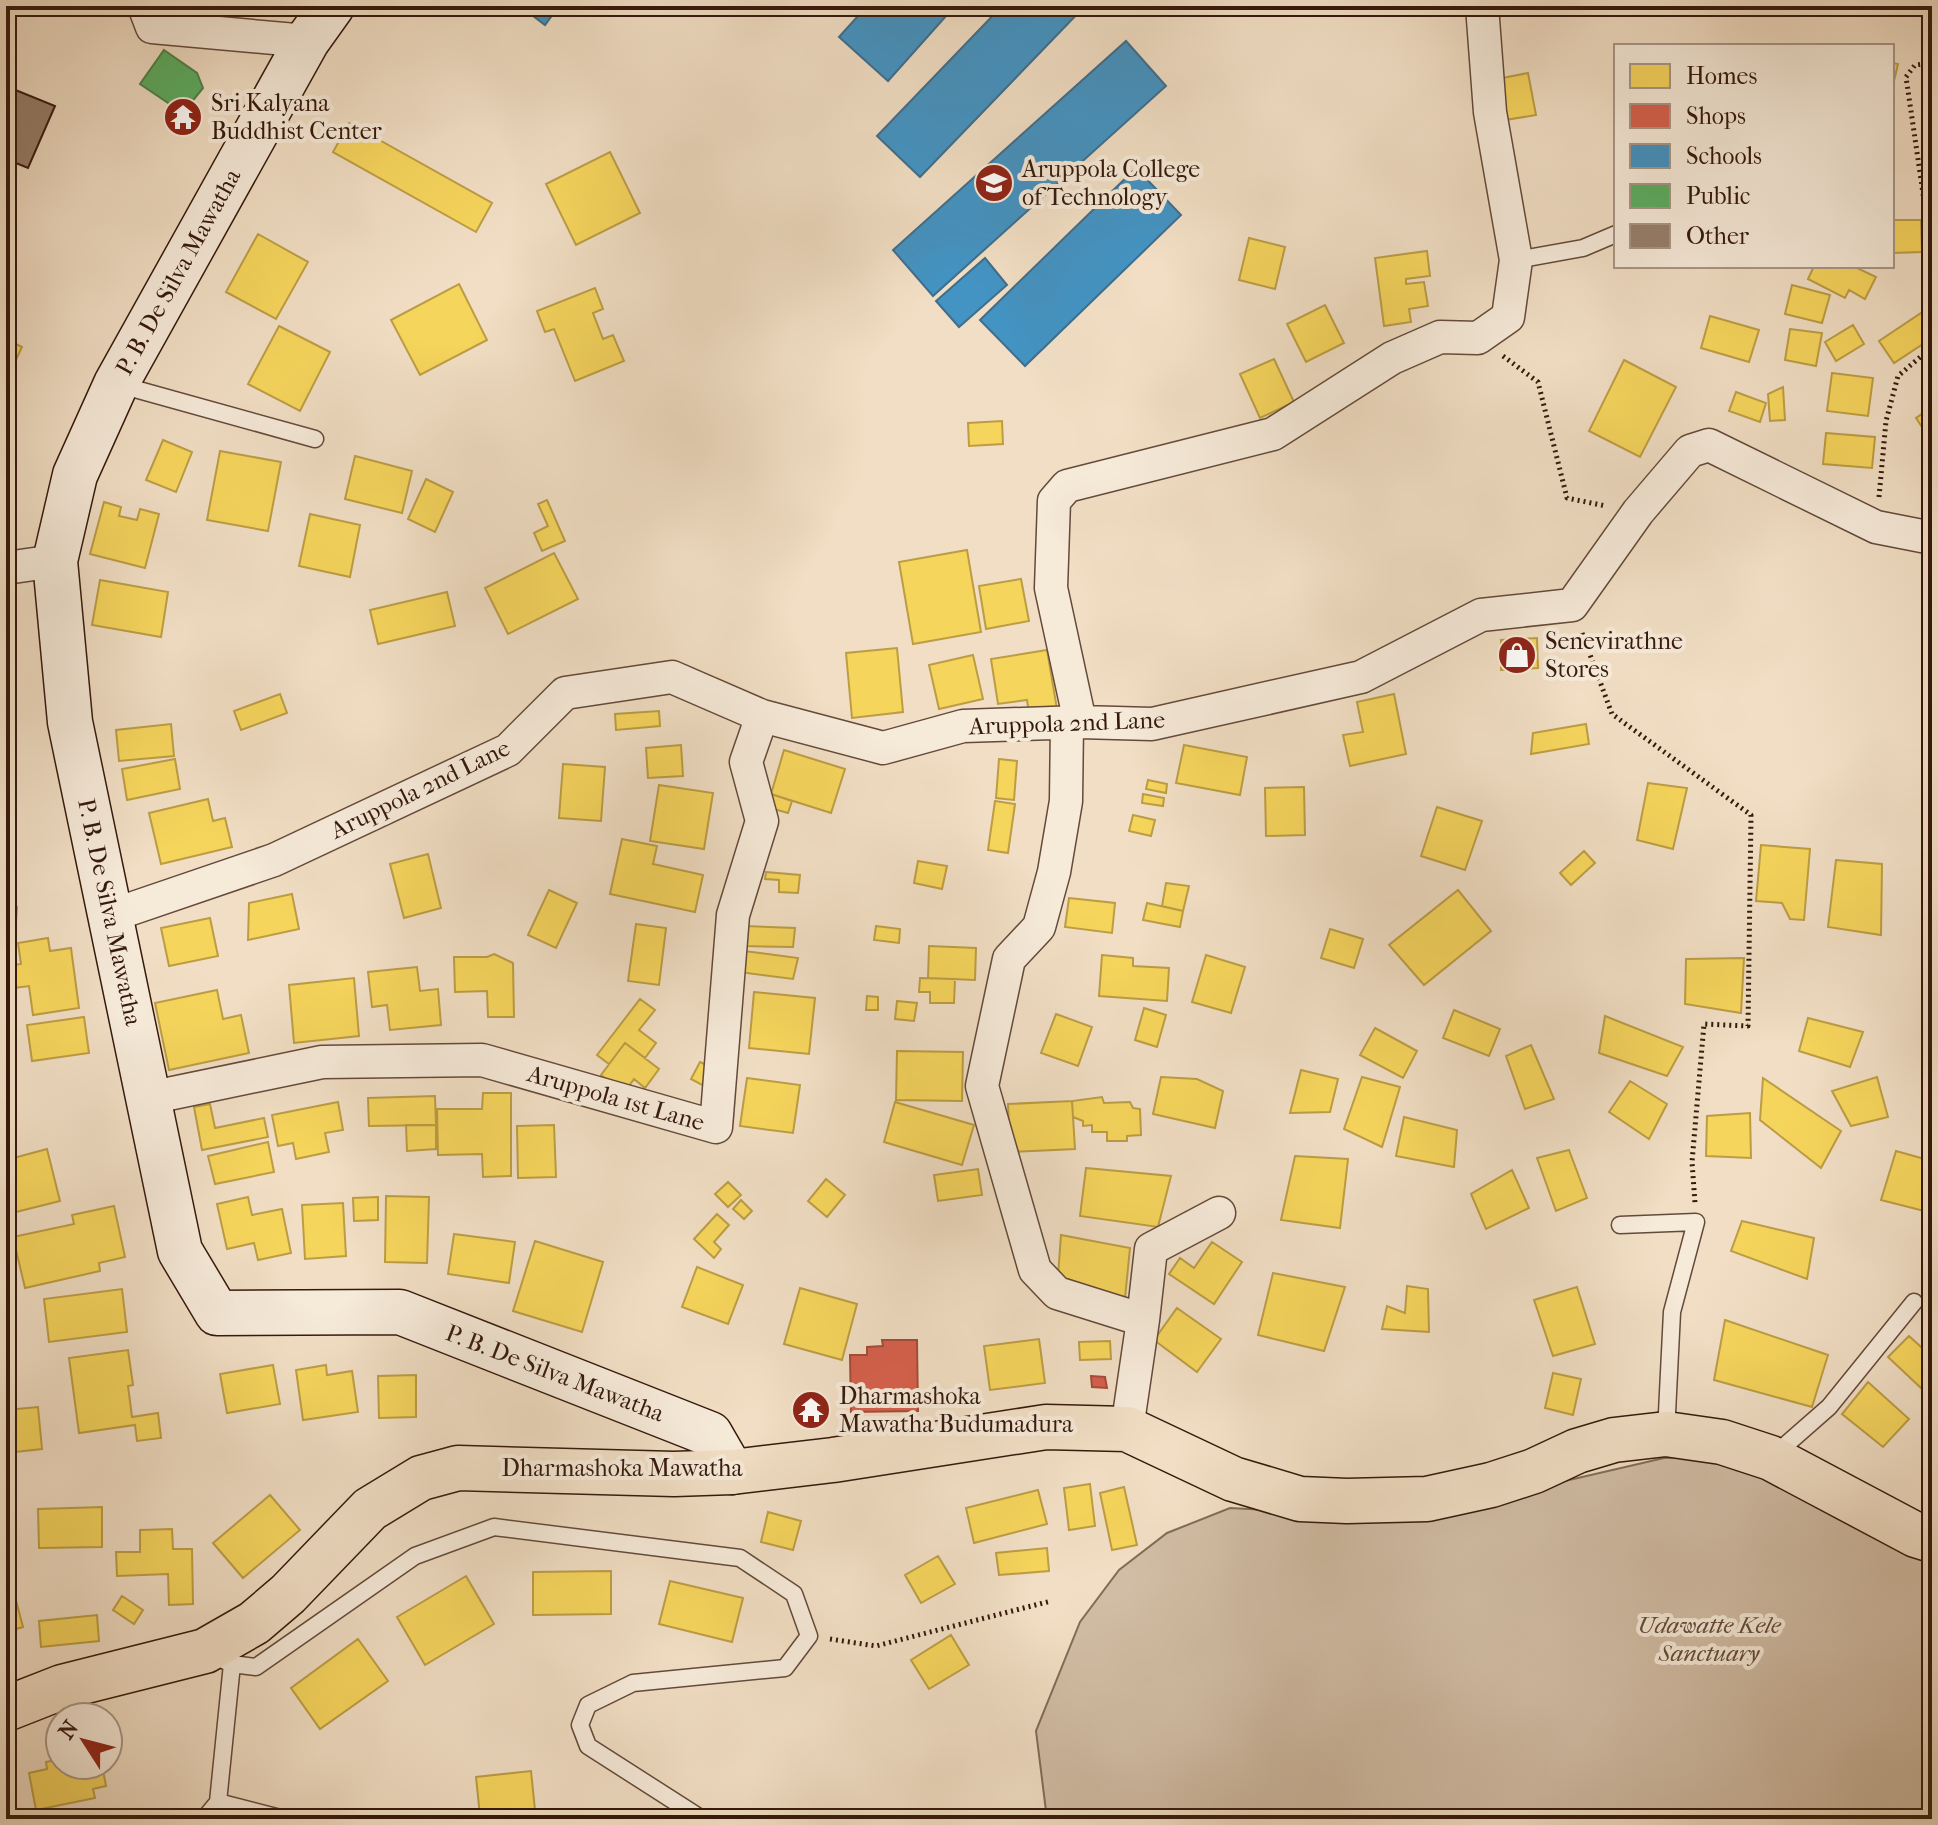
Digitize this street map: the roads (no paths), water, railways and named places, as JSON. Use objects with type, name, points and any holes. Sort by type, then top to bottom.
[{"type":"main road","name":"Dharmashoka Mawatha","points":[[6,1709],[62,1687],[218,1658],[288,1594],[370,1509],[421,1478],[458,1468],[674,1474],[732,1472],[833,1460],[1046,1427],[1127,1429],[1233,1479],[1300,1499],[1427,1499],[1491,1485],[1614,1440],[1666,1434],[1722,1442],[1771,1458],[1916,1535],[1932,1540]]},
{"type":"street","points":[[144,6],[152,27],[307,41]]},
{"type":"street","name":"P. B. De Silva Mawatha","points":[[332,6],[307,41],[116,384],[75,475],[55,561],[70,722],[180,1251],[217,1313],[400,1312],[710,1434],[732,1472]]},
{"type":"street","points":[[1143,1320],[1057,1293],[1035,1270],[982,1086],[1009,959],[1039,927],[1054,872],[1066,801],[1074,723],[1051,588],[1054,501],[1067,486],[1273,434],[1392,358],[1440,337],[1478,338],[1508,317],[1516,260],[1490,112],[1482,6]]},
{"type":"street","name":"Aruppola 2nd Lane","points":[[110,916],[274,860],[508,750],[565,693],[672,677],[762,716],[883,748],[963,726],[1152,724],[1361,677],[1481,615],[1572,605],[1638,512],[1690,451],[1709,445],[1876,527],[1932,538]]},
{"type":"street","points":[[6,568],[55,561]]},
{"type":"street","name":"Aruppola 1st Lane","points":[[149,1098],[322,1062],[482,1060],[716,1127],[733,915],[762,821],[746,762],[762,716]]},
{"type":"street","points":[[1127,1429],[1151,1249],[1219,1213]]},
{"type":"lane","points":[[1516,260],[1583,248],[1614,235]]},
{"type":"lane","points":[[116,384],[315,439]]},
{"type":"lane","points":[[1620,1225],[1696,1222],[1672,1312],[1666,1434]]},
{"type":"lane","points":[[1771,1458],[1829,1407],[1914,1302]]},
{"type":"lane","points":[[204,1819],[218,1802],[218,1658],[256,1667],[415,1556],[494,1527],[740,1558],[794,1594],[809,1636],[785,1668],[633,1683],[588,1705],[580,1725],[588,1746],[702,1819]]},
{"type":"lane","points":[[218,1802],[284,1819]]},
{"type":"place","name":"Sri Kalyana Buddhist Center","points":[[183,117]]},
{"type":"place","name":"Aruppola College of Technology","points":[[994,183]]},
{"type":"place","name":"Senevirathne Stores","points":[[1517,655]]},
{"type":"place","name":"Dharmashoka Mawatha Budumadura","points":[[811,1410]]},
{"type":"park label","name":"Udawatte Kele Sanctuary","points":[[1709,1639]]}]
